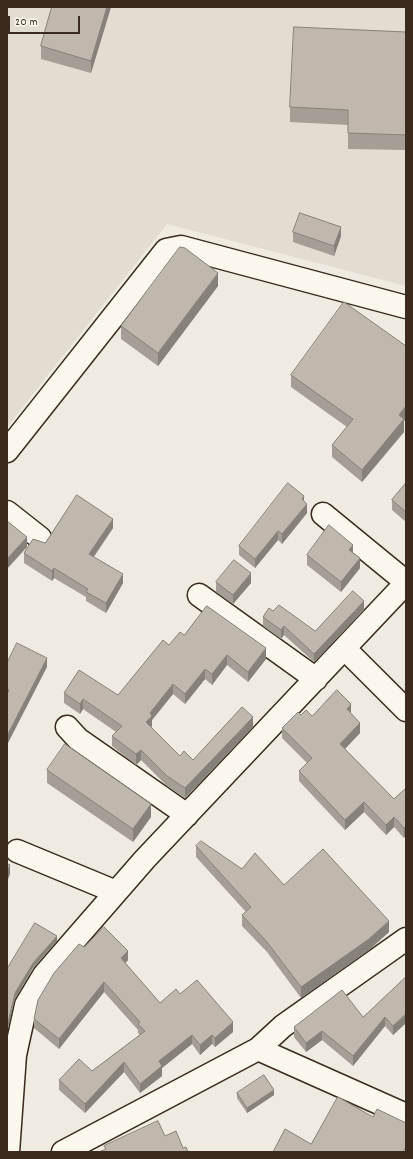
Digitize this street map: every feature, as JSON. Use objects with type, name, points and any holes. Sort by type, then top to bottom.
[{"type":"street","points":[[7,451],[166,250],[181,247],[406,306]]},
{"type":"street","points":[[7,512],[40,538]]},
{"type":"street","points":[[8,1152],[15,1055],[26,1005],[44,975],[116,892],[187,815],[406,583],[323,514]]},
{"type":"street","points":[[199,594],[316,679]]},
{"type":"street","points":[[345,649],[406,710]]},
{"type":"street","points":[[67,727],[78,739],[187,815]]},
{"type":"street","points":[[17,850],[116,892]]},
{"type":"street","points":[[63,1152],[258,1049],[283,1026],[406,939]]},
{"type":"street","points":[[258,1049],[406,1115]]},
{"type":"shaded area","points":[[7,7],[406,7],[406,286],[167,224],[7,427]]},
{"type":"building","points":[[52,7],[107,7],[91,61],[41,46]]},
{"type":"building","points":[[294,27],[406,32],[406,135],[348,133],[348,110],[290,107]]},
{"type":"building","points":[[300,213],[341,227],[334,246],[293,232]]},
{"type":"building","points":[[180,247],[185,248],[218,273],[158,353],[121,326]]},
{"type":"building","points":[[344,302],[406,346],[406,406],[399,415],[404,419],[362,470],[332,445],[353,419],[291,375]]},
{"type":"building","points":[[288,483],[304,496],[302,499],[307,504],[282,534],[278,531],[255,559],[239,546]]},
{"type":"building","points":[[406,483],[406,512],[392,500]]},
{"type":"building","points":[[77,495],[113,519],[89,554],[123,574],[106,603],[86,592],[88,589],[54,568],[52,571],[24,553],[33,539],[45,543]]},
{"type":"building","points":[[7,521],[27,537],[7,559]]},
{"type":"building","points":[[329,525],[353,545],[349,550],[360,558],[341,582],[307,555]]},
{"type":"building","points":[[234,560],[251,573],[233,595],[216,582]]},
{"type":"building","points":[[353,591],[364,601],[314,654],[284,626],[281,630],[263,617],[269,608],[273,611],[279,605],[315,631]]},
{"type":"building","points":[[207,606],[266,648],[248,672],[227,655],[212,674],[205,669],[185,694],[173,684],[150,713],[152,716],[146,722],[180,756],[184,751],[193,760],[242,707],[253,717],[185,788],[167,776],[141,750],[136,754],[112,736],[122,726],[83,699],[80,704],[64,693],[79,670],[118,695],[163,640],[169,645],[180,632],[184,635]]},
{"type":"building","points":[[17,643],[47,658],[7,736],[7,694],[9,690],[7,689],[7,663]]},
{"type":"building","points":[[337,690],[351,704],[347,709],[360,723],[340,744],[394,799],[406,788],[406,826],[404,828],[394,817],[386,825],[364,802],[345,820],[299,771],[312,758],[282,728],[298,712],[301,715],[306,710],[312,716]]},
{"type":"building","points":[[65,744],[151,804],[133,829],[47,770]]},
{"type":"building","points":[[201,841],[242,869],[255,853],[284,885],[323,849],[389,921],[369,939],[301,987],[267,942],[242,915],[251,907],[196,846]]},
{"type":"building","points":[[7,864],[10,865],[7,872]]},
{"type":"building","points":[[35,923],[57,936],[33,963],[15,993],[7,1027],[7,969]]},
{"type":"building","points":[[104,927],[128,951],[121,958],[160,1003],[176,989],[180,994],[197,980],[233,1022],[215,1038],[212,1035],[200,1045],[192,1035],[159,1061],[162,1066],[140,1084],[124,1062],[85,1104],[59,1080],[79,1059],[92,1071],[145,1031],[138,1024],[140,1022],[104,982],[59,1039],[34,1019],[38,1000],[54,973],[79,944],[84,947]]},
{"type":"building","points":[[406,977],[406,1014],[393,1026],[385,1017],[353,1056],[322,1031],[306,1043],[294,1027],[342,990],[363,1017]]},
{"type":"building","points":[[264,1075],[274,1090],[247,1108],[237,1093]]},
{"type":"building","points":[[338,1097],[373,1117],[377,1109],[406,1123],[406,1147],[403,1152],[273,1152],[285,1129],[311,1144]]},
{"type":"building","points":[[158,1121],[165,1136],[176,1131],[183,1148],[186,1147],[188,1152],[99,1152],[106,1149],[104,1146]]}]
